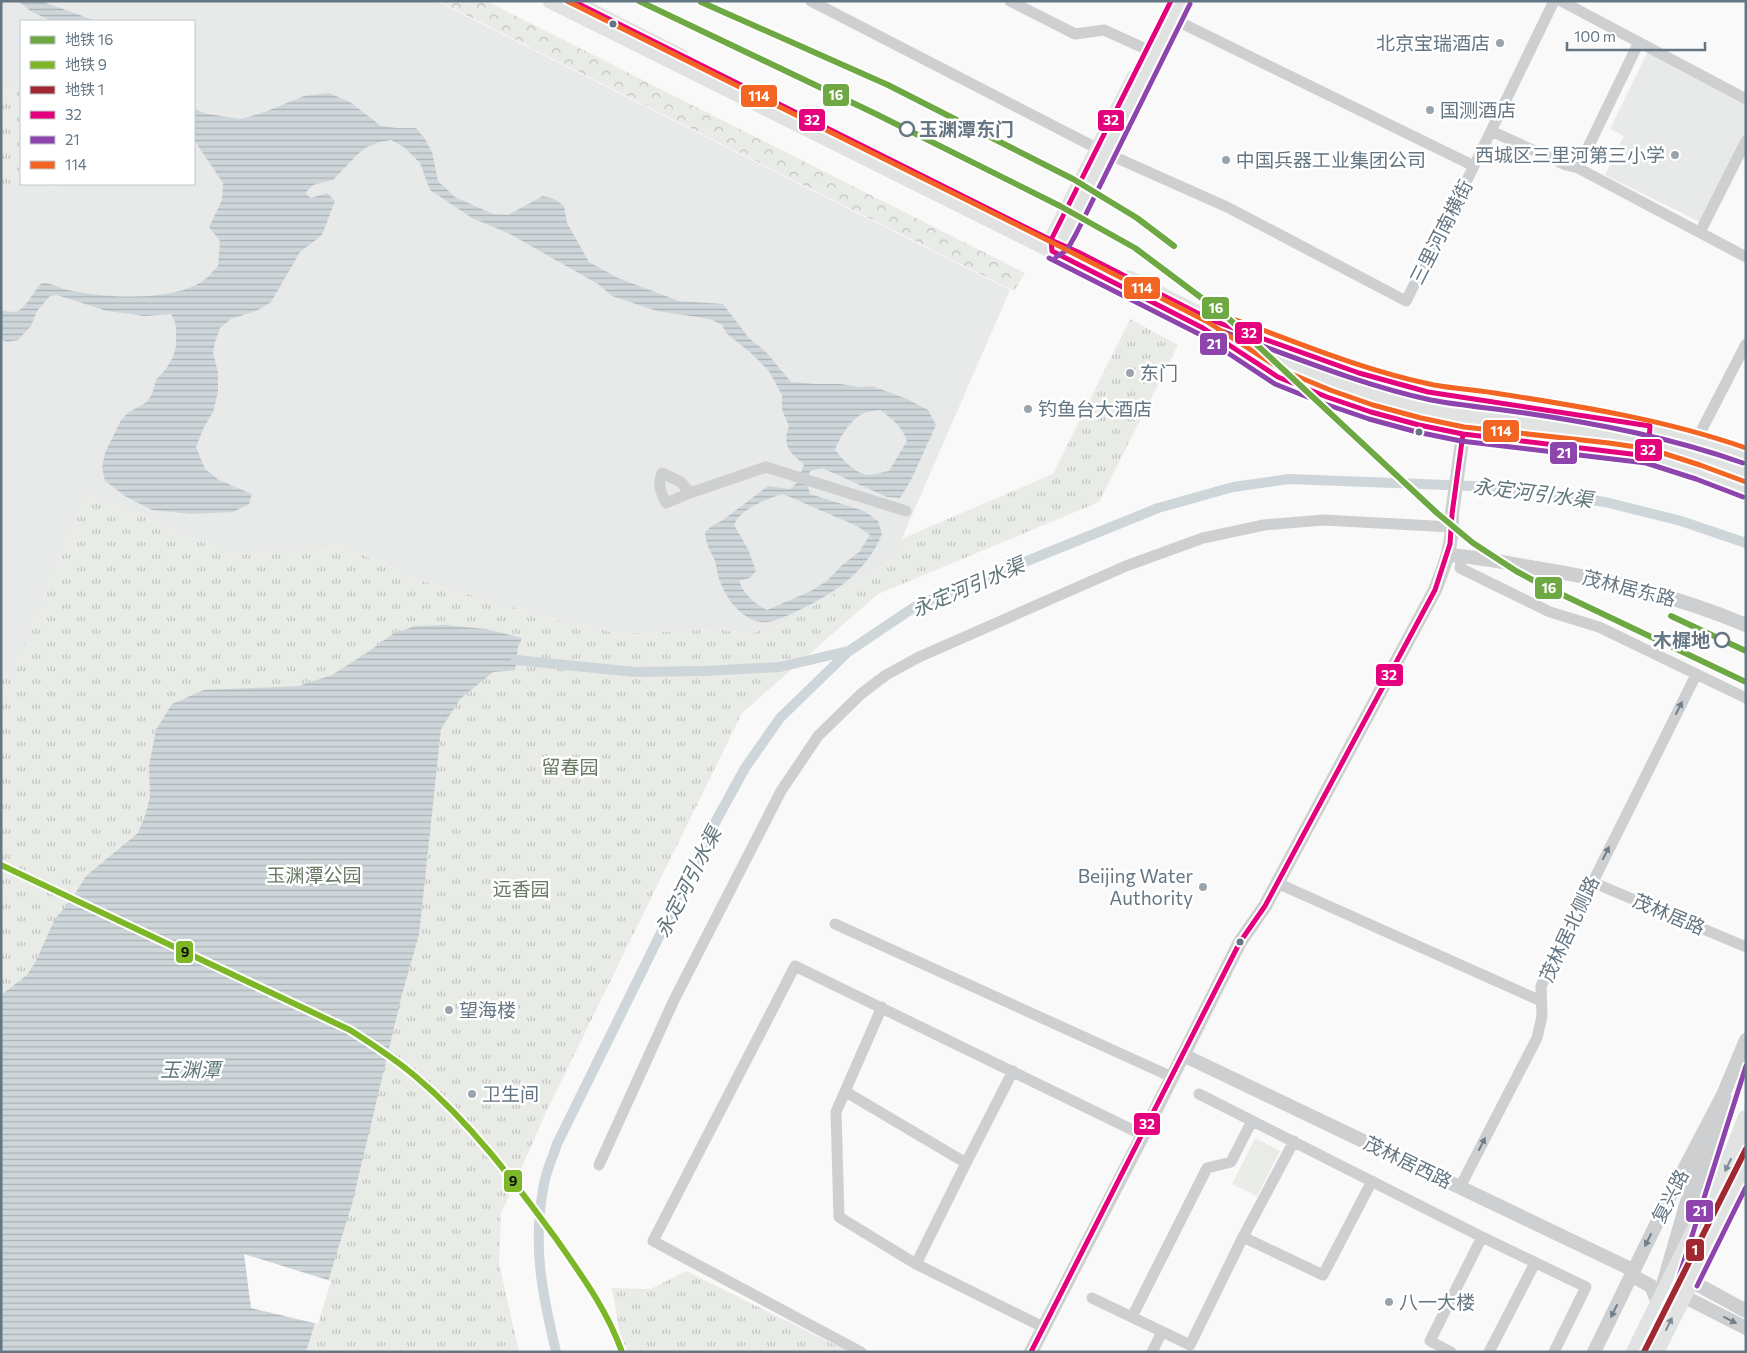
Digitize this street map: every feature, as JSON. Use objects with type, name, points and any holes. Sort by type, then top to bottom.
[{"type":"highway","name":"复兴路","points":[[1638,1346],[1731,1158],[1746,1119]]},
{"type":"highway","points":[[1655,1352],[1746,1169]]},
{"type":"main road","points":[[550,1],[1055,245]]},
{"type":"main road","points":[[573,1],[1207,324],[1285,363],[1338,385],[1435,412],[1474,419],[1600,435],[1642,443],[1746,473]]},
{"type":"main road","points":[[1055,245],[1169,18],[1171,1]]},
{"type":"main road","points":[[1103,151],[1148,50],[1182,1]]},
{"type":"main road","points":[[1207,324],[1285,345],[1359,373],[1428,392],[1650,426],[1697,439],[1746,456]]},
{"type":"main road","points":[[1207,324],[1278,377],[1371,412],[1463,434],[1648,456],[1746,490]]},
{"type":"street","points":[[811,1],[1103,151]]},
{"type":"street","points":[[1010,1],[1075,34],[1104,30],[1148,50]]},
{"type":"street","name":"三里河南横街","points":[[1103,151],[1227,207],[1406,302],[1554,1]]},
{"type":"street","points":[[1561,1],[1746,98]]},
{"type":"street","points":[[1169,18],[1474,166]]},
{"type":"street","points":[[1578,168],[1639,42]]},
{"type":"street","points":[[1491,131],[1578,168],[1746,257]]},
{"type":"street","points":[[1700,232],[1746,141]]},
{"type":"street","points":[[1697,439],[1746,344]]},
{"type":"street","points":[[1648,456],[1650,426]]},
{"type":"street","points":[[1463,434],[1452,521],[1455,555],[1460,568],[1550,612],[1599,627],[1746,698]]},
{"type":"street","points":[[690,493],[766,467],[906,511]]},
{"type":"street","points":[[600,1165],[674,1000],[781,791],[818,736],[861,694],[886,675],[919,657],[1126,566],[1203,538],[1264,525],[1324,520],[1452,521]]},
{"type":"street","points":[[1031,1352],[1240,942],[1265,906],[1455,555]]},
{"type":"street","name":"茂林居东路","points":[[1455,555],[1594,578],[1636,588],[1714,611],[1746,625]]},
{"type":"street","name":"茂林居北侧路","points":[[1460,1187],[1537,1038],[1542,1016],[1541,986],[1696,675]]},
{"type":"street","name":"茂林居路","points":[[1592,882],[1746,947]]},
{"type":"street","points":[[1277,883],[1541,1001]]},
{"type":"street","points":[[835,924],[1172,1077]]},
{"type":"street","points":[[861,1352],[653,1241],[795,966],[1143,1135]]},
{"type":"street","points":[[882,1007],[836,1112],[839,1217],[916,1264],[1043,1327]]},
{"type":"street","points":[[1670,1280],[1746,1040]]},
{"type":"street","name":"复兴路","points":[[1594,1352],[1723,1095],[1746,1040]]},
{"type":"street","name":"茂林居西路","points":[[1183,1055],[1460,1187],[1632,1273],[1651,1286],[1656,1298]]},
{"type":"street","points":[[916,1264],[1013,1071]]},
{"type":"street","points":[[846,1092],[966,1163]]},
{"type":"street","points":[[1199,1094],[1482,1237],[1586,1287],[1554,1352]]},
{"type":"street","points":[[1638,1346],[1669,1260],[1685,1203],[1723,1095]]},
{"type":"street","points":[[1132,1317],[1207,1168],[1231,1162],[1252,1120]]},
{"type":"street","points":[[1092,1298],[1162,1332],[1191,1349],[1244,1237],[1294,1142]]},
{"type":"street","points":[[1244,1237],[1323,1275],[1372,1181]]},
{"type":"street","points":[[1452,1352],[1430,1341],[1482,1237]]},
{"type":"street","points":[[1489,1352],[1535,1263]]},
{"type":"street","points":[[1687,1288],[1710,1293],[1746,1311]]},
{"type":"street","points":[[1687,1288],[1702,1306],[1746,1328]]},
{"type":"street","points":[[1702,1306],[1710,1293]]},
{"type":"street","points":[[1152,1352],[1162,1332]]},
{"type":"shaded area","points":[[1,1],[436,1],[1010,290],[892,561],[782,624],[749,634],[716,629],[621,634],[558,620],[415,579],[339,544],[235,555],[86,493],[11,678],[1,679]]},
{"type":"shaded area","name":"西城区三里河第三小学","points":[[1649,49],[1746,97],[1746,135],[1702,223],[1605,175],[1624,136],[1610,129]]},
{"type":"green space","points":[[438,1],[486,1],[1025,273],[1014,291]]},
{"type":"green space","points":[[20,84],[20,185],[63,185],[54,193],[41,187],[1,188],[1,85]]},
{"type":"green space","name":"玉渊潭公园","points":[[1130,319],[1178,345],[1099,502],[878,594],[742,713],[548,1108],[501,1214],[499,1263],[519,1352],[1,1352],[1,679],[11,678],[86,493],[235,555],[339,544],[415,579],[558,620],[621,634],[716,629],[749,634],[782,624],[892,561],[901,539],[1053,474]]},
{"type":"green space","points":[[1255,1138],[1280,1151],[1257,1196],[1232,1184]]},
{"type":"green space","points":[[686,1271],[849,1352],[623,1352],[612,1288],[651,1289]]},
{"type":"water","points":[[18,1],[41,1],[93,20],[50,20],[32,12]]},
{"type":"water","points":[[329,93],[350,102],[381,126],[416,128],[432,152],[438,181],[455,197],[493,214],[508,215],[543,196],[554,199],[564,206],[567,223],[589,262],[618,278],[679,301],[723,304],[749,338],[766,352],[791,382],[840,384],[860,387],[872,386],[907,399],[928,410],[936,425],[911,480],[900,498],[887,497],[822,468],[810,471],[807,483],[810,494],[864,511],[878,521],[882,534],[867,561],[857,572],[833,591],[781,618],[760,622],[746,616],[734,606],[718,577],[715,561],[707,544],[705,532],[768,486],[790,489],[798,482],[804,464],[788,448],[786,438],[789,426],[782,410],[782,395],[769,371],[751,353],[726,333],[722,325],[710,319],[657,311],[612,296],[598,284],[510,234],[472,218],[430,190],[420,163],[404,147],[391,140],[367,147],[333,180],[313,185],[305,193],[311,198],[327,193],[335,201],[322,235],[300,252],[271,302],[258,310],[231,319],[220,328],[213,353],[218,372],[218,392],[213,412],[204,427],[196,447],[205,469],[219,480],[252,494],[249,504],[233,512],[191,514],[152,510],[125,496],[105,481],[102,468],[105,453],[121,420],[129,412],[147,402],[152,394],[156,380],[172,359],[176,347],[176,328],[171,314],[145,316],[107,311],[57,295],[50,296],[37,311],[31,326],[18,340],[7,342],[1,339],[1,310],[14,312],[23,308],[42,283],[82,293],[136,296],[172,293],[204,280],[218,266],[220,241],[209,227],[222,200],[223,183],[195,141],[195,109],[208,114],[241,119],[265,112],[304,96]],"holes":[[[880,410],[899,427],[907,441],[889,471],[873,475],[863,474],[845,462],[835,450],[852,422],[862,414]],[[783,494],[857,526],[870,535],[859,552],[841,566],[828,580],[811,591],[767,610],[750,598],[739,581],[750,578],[756,571],[748,549],[734,525],[742,514],[770,498]]]},
{"type":"water","name":"玉渊潭","points":[[445,625],[485,629],[522,638],[518,647],[515,670],[493,672],[460,699],[441,729],[419,935],[402,994],[352,1204],[306,1352],[1,1352],[1,995],[27,975],[36,961],[55,919],[72,899],[86,876],[138,833],[150,797],[149,766],[156,730],[172,704],[204,690],[299,686],[332,675],[393,634],[415,626]]},
{"type":"pier","points":[[244,1254],[331,1281],[318,1324],[251,1308]]},
{"type":"waterway","name":"永定河引水渠","points":[[556,1352],[540,1269],[539,1228],[540,1207],[545,1179],[557,1144],[717,819],[745,768],[780,718],[849,651],[916,606],[1158,508],[1233,487],[1289,479],[1499,487],[1605,502],[1681,521],[1746,543]]},
{"type":"waterway","points":[[516,660],[635,672],[705,671],[780,667],[848,651]]},
{"type":"metro line","name":"16","points":[[639,1],[876,114],[1060,206],[1135,248],[1227,317],[1437,513],[1473,543],[1516,571],[1542,585],[1746,682]]},
{"type":"metro line","name":"16","points":[[701,2],[888,85],[1073,179],[1137,218],[1174,246]]},
{"type":"metro line","name":"16","points":[[1671,616],[1746,651]]},
{"type":"metro line","name":"9","points":[[1,865],[350,1030],[407,1070],[455,1113],[525,1196],[593,1294],[609,1322],[622,1352]]},
{"type":"metro line","name":"1","points":[[1644,1352],[1746,1149]]},
{"type":"transit line","name":"114","points":[[567,1],[1055,244],[1206,321],[1282,370],[1330,390],[1373,405],[1464,427],[1650,449],[1746,482]]},
{"type":"transit line","name":"32","points":[[573,1],[1051,240]]},
{"type":"transit line","name":"32","points":[[1051,240],[1171,1]]},
{"type":"transit line","name":"21","points":[[1056,257],[1067,250],[1076,234],[1190,4]]},
{"type":"transit line","name":"32","points":[[1051,240],[1211,320],[1359,373],[1428,392],[1650,426],[1648,456],[1463,434],[1371,412],[1327,397],[1278,377],[1203,328],[1052,251],[1051,240]]},
{"type":"transit line","name":"21","points":[[1049,258],[1199,334],[1275,384],[1325,404],[1369,419],[1461,441],[1646,463],[1743,497]]},
{"type":"transit line","name":"114","points":[[1225,316],[1328,354],[1407,379],[1434,385],[1625,415],[1716,438],[1746,448]]},
{"type":"transit line","name":"21","points":[[1219,330],[1377,386],[1431,400],[1608,427],[1690,446],[1743,463]]},
{"type":"transit line","name":"32","points":[[1031,1352],[1240,942],[1265,906],[1435,590],[1450,544],[1452,514],[1463,434]]},
{"type":"transit line","name":"21","points":[[1643,1352],[1677,1283],[1746,1066]]},
{"type":"transit line","name":"21","points":[[1697,1286],[1746,1187]]},
{"type":"place","name":"北京宝瑞酒店","points":[[1500,43]]},
{"type":"place","name":"国测酒店","points":[[1430,110]]},
{"type":"place","name":"玉渊潭东门","points":[[907,129]]},
{"type":"place","name":"西城区三里河第三小学","points":[[1675,155]]},
{"type":"place","name":"中国兵器工业集团公司","points":[[1226,160]]},
{"type":"place","name":"东门","points":[[1130,373]]},
{"type":"place","name":"钓鱼台大酒店","points":[[1028,409]]},
{"type":"place","name":"木樨地","points":[[1722,640]]},
{"type":"place","name":"Beijing Water Authority","points":[[1203,887]]},
{"type":"place","name":"望海楼","points":[[449,1010]]},
{"type":"place","name":"卫生间","points":[[472,1094]]},
{"type":"place","name":"八一大楼","points":[[1389,1302]]},
{"type":"park label","name":"留春园","points":[[570,767]]},
{"type":"park label","name":"远香园","points":[[521,889]]}]
